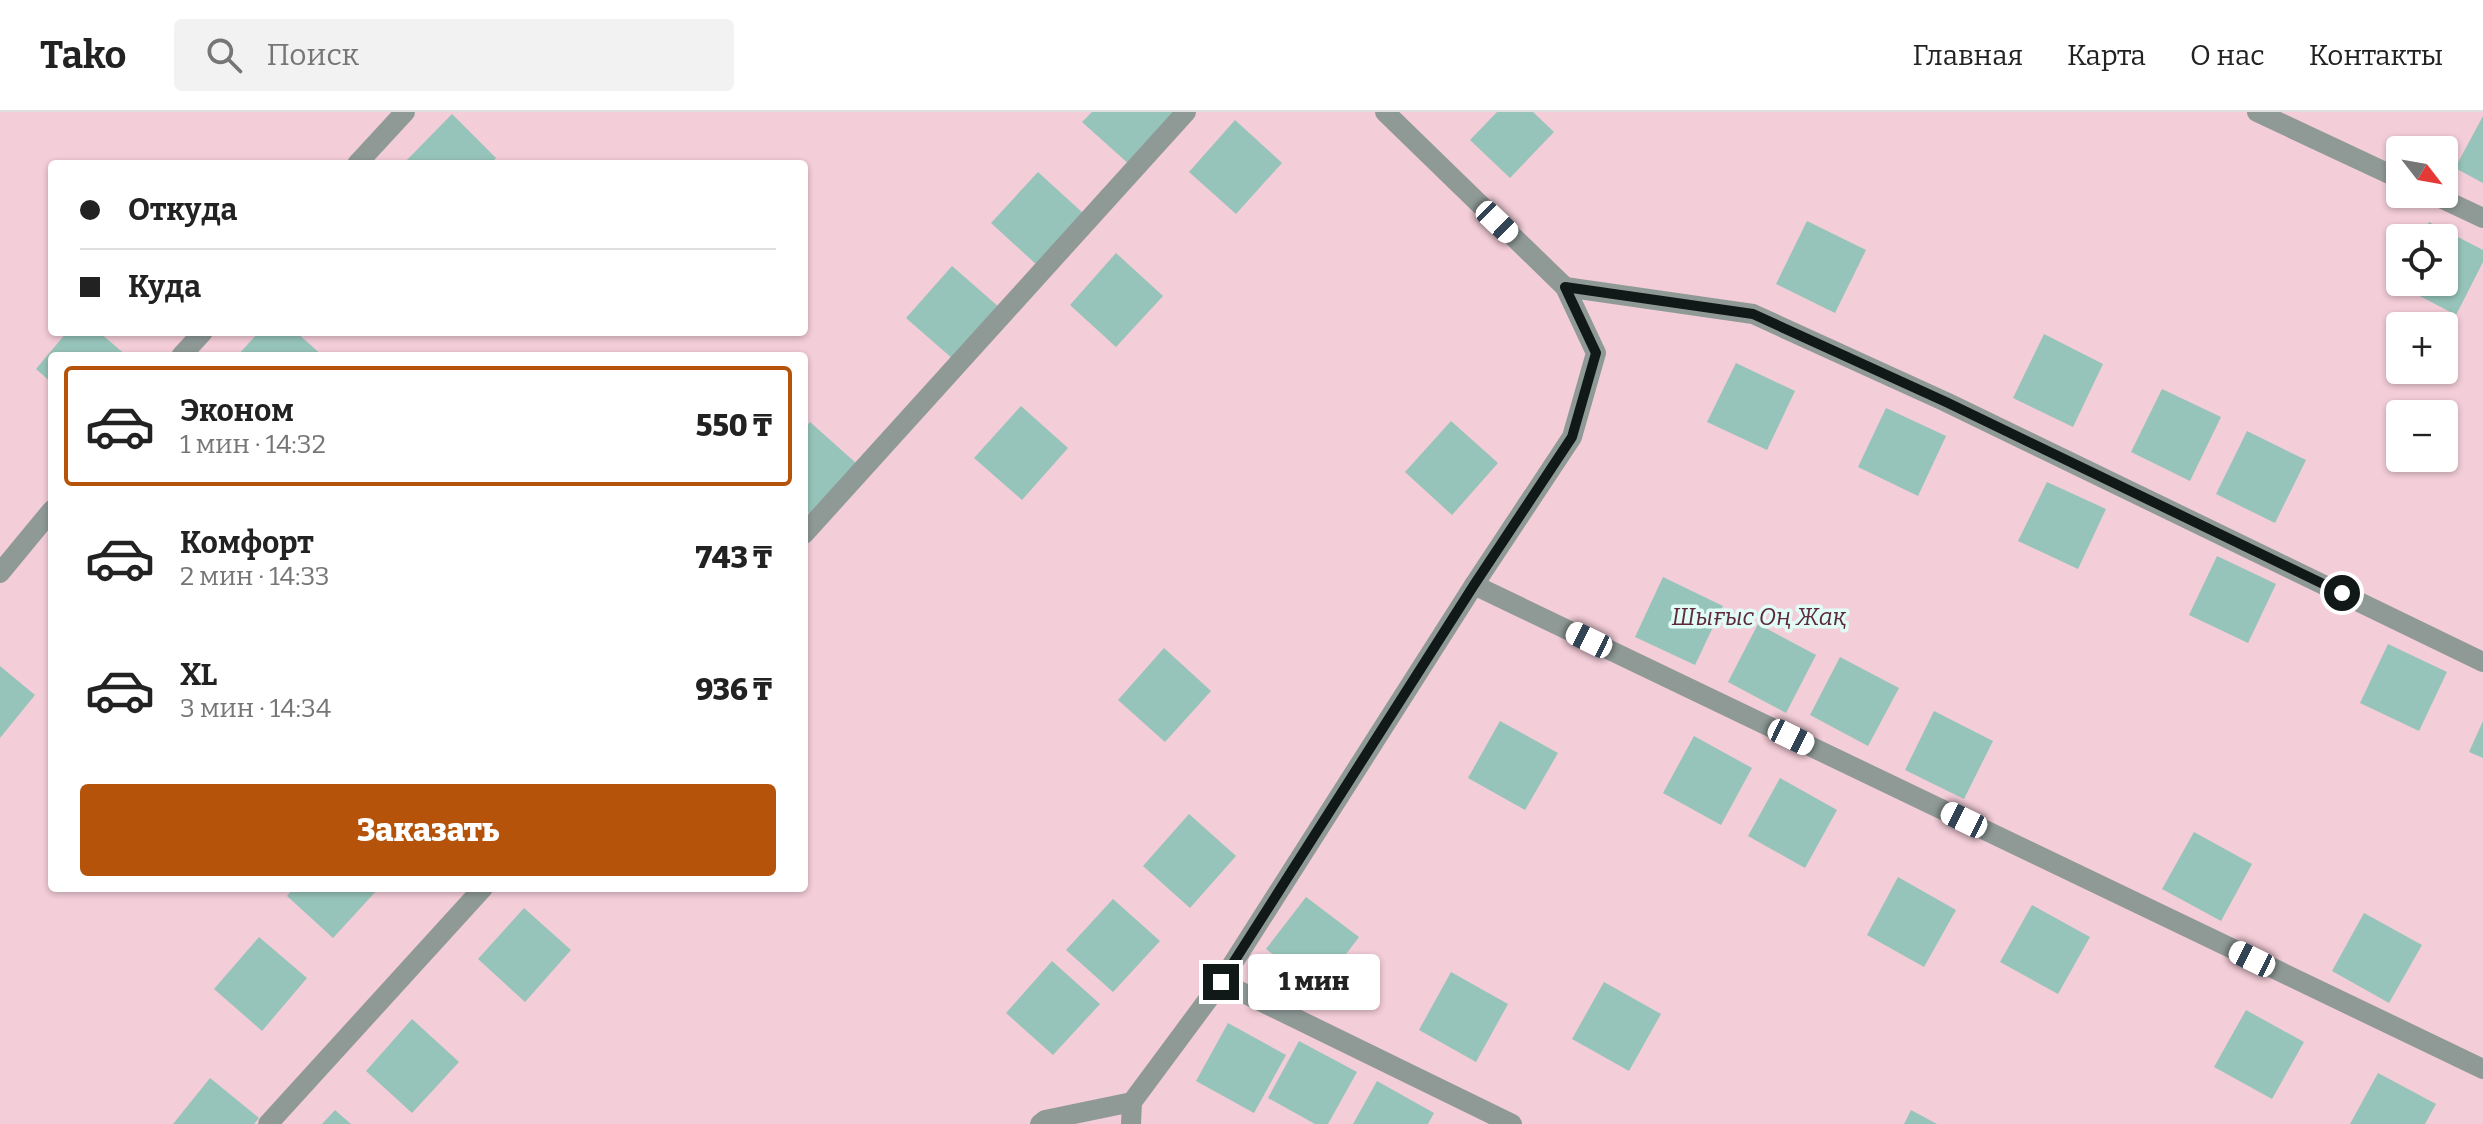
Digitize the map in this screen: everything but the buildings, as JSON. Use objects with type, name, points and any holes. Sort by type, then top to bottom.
[{"type":"street","points":[[361,160],[405,112]]},
{"type":"street","points":[[808,530],[1186,112]]},
{"type":"street","points":[[1131,1124],[1132,1102],[1221,982],[1572,437],[1596,353],[1565,287],[1385,112]]},
{"type":"street","points":[[2257,112],[2386,172]]},
{"type":"street","points":[[2458,206],[2483,218]]},
{"type":"street","points":[[1565,287],[1753,314],[1946,402],[2483,662]]},
{"type":"street","points":[[185,352],[199,336]]},
{"type":"street","points":[[0,573],[48,515]]},
{"type":"street","points":[[1474,585],[2483,1069]]},
{"type":"street","points":[[268,1124],[479,892]]},
{"type":"street","points":[[1221,982],[1512,1124]]},
{"type":"street","points":[[1040,1124],[1045,1120],[1132,1102]]},
{"type":"green space","name":"Шығыс Оң Жақ","points":[[0,112],[2483,112],[2483,1124],[0,1124]]},
{"type":"route","points":[[1221,982],[1572,437],[1596,353],[1565,287],[1753,314],[1946,402],[2342,593]]}]
